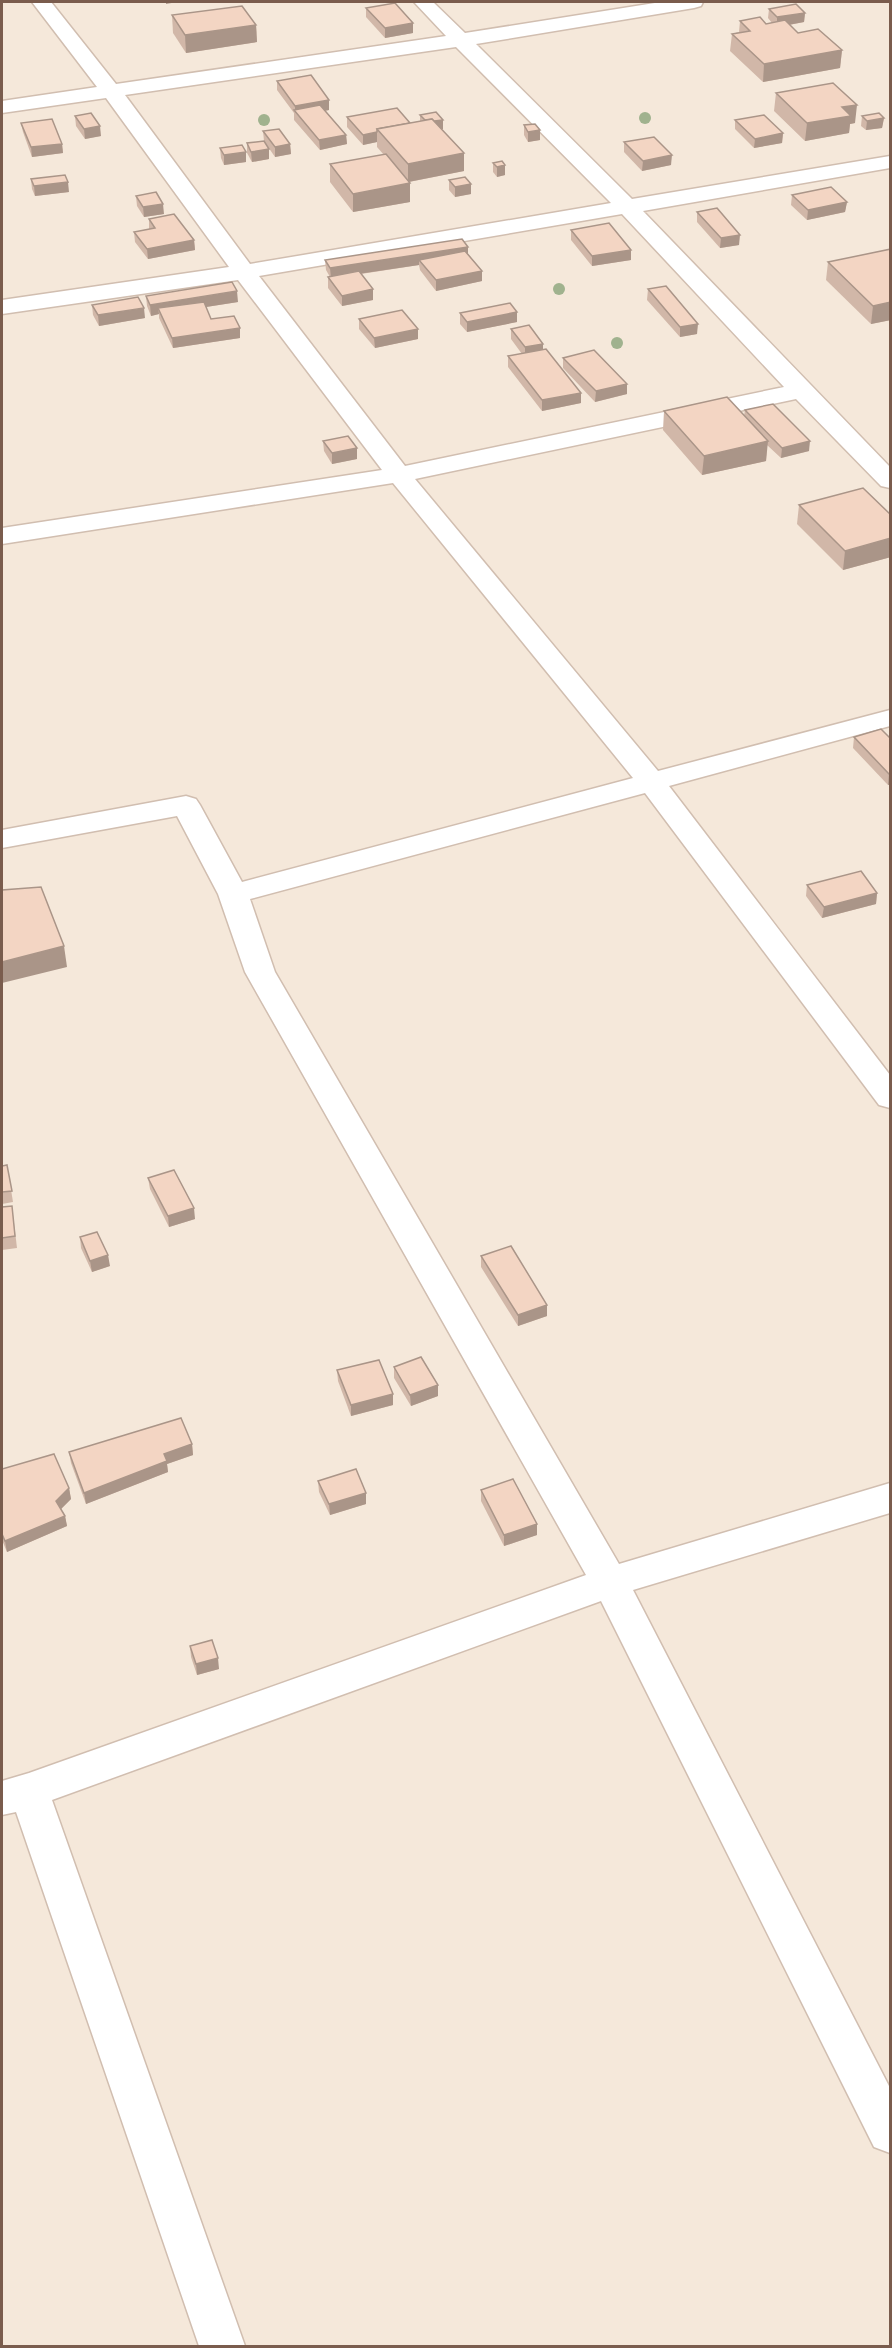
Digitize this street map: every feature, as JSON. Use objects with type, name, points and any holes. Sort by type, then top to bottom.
[{"type":"street","points":[[41,2],[111,91],[244,272],[399,475],[652,783],[891,1097]]},
{"type":"street","points":[[423,2],[627,207],[801,391],[891,481]]},
{"type":"street","points":[[2,107],[461,40],[694,2]]},
{"type":"street","points":[[2,308],[244,272],[891,162]]},
{"type":"street","points":[[2,536],[399,475],[801,391]]},
{"type":"street","points":[[233,894],[891,718]]},
{"type":"street","points":[[2,839],[186,805],[233,894],[260,972],[610,1582],[891,2132]]},
{"type":"street","points":[[222,2346],[15,1794],[610,1582],[891,1498]]},
{"type":"shaded area","points":[[2,2],[890,2],[890,2346],[2,2346]]},
{"type":"building","points":[[395,3],[413,23],[385,28],[366,8]]},
{"type":"building","points":[[796,4],[805,13],[777,17],[769,9]]},
{"type":"building","points":[[242,6],[256,25],[185,35],[172,15]]},
{"type":"building","points":[[760,17],[766,24],[785,20],[798,33],[818,29],[842,50],[764,64],[732,34],[750,31],[740,21]]},
{"type":"building","points":[[311,75],[329,100],[295,106],[277,81]]},
{"type":"building","points":[[833,83],[857,105],[842,107],[851,116],[807,123],[776,93]]},
{"type":"building","points":[[320,105],[346,135],[319,140],[294,110]]},
{"type":"building","points":[[397,108],[410,123],[377,129],[377,132],[363,135],[347,117]]},
{"type":"building","points":[[436,112],[443,120],[425,120],[420,115]]},
{"type":"building","points":[[91,113],[100,126],[84,129],[75,116]]},
{"type":"building","points":[[879,113],[884,118],[867,121],[862,116]]},
{"type":"building","points":[[764,115],[783,133],[755,139],[735,120]]},
{"type":"building","points":[[52,119],[62,144],[31,147],[21,123]]},
{"type":"building","points":[[432,119],[464,153],[408,164],[377,129]]},
{"type":"building","points":[[535,124],[540,130],[528,132],[524,125]]},
{"type":"building","points":[[279,129],[290,144],[275,147],[263,131]]},
{"type":"building","points":[[654,137],[672,155],[643,161],[624,142]]},
{"type":"building","points":[[264,141],[269,149],[251,152],[247,143]]},
{"type":"building","points":[[242,145],[246,152],[224,155],[220,148]]},
{"type":"building","points":[[386,154],[410,183],[353,194],[330,164]]},
{"type":"building","points":[[502,161],[505,165],[497,167],[493,163]]},
{"type":"building","points":[[65,175],[68,182],[34,186],[31,179]]},
{"type":"building","points":[[465,177],[471,184],[455,187],[449,180]]},
{"type":"building","points":[[831,187],[847,202],[808,210],[792,195]]},
{"type":"building","points":[[156,192],[163,204],[143,207],[136,196]]},
{"type":"building","points":[[717,208],[740,235],[721,238],[697,212]]},
{"type":"building","points":[[174,214],[194,240],[147,249],[134,232],[155,228],[149,219]]},
{"type":"building","points":[[609,223],[631,250],[592,256],[571,230]]},
{"type":"building","points":[[462,239],[468,247],[330,268],[325,260]]},
{"type":"building","points":[[891,249],[891,302],[873,306],[828,262]]},
{"type":"building","points":[[465,251],[482,271],[436,280],[419,260]]},
{"type":"building","points":[[359,271],[373,289],[342,296],[328,277]]},
{"type":"building","points":[[232,282],[237,291],[150,305],[146,296]]},
{"type":"building","points":[[666,286],[698,324],[680,327],[648,289]]},
{"type":"building","points":[[138,297],[144,308],[98,315],[92,305]]},
{"type":"building","points":[[204,302],[211,319],[234,316],[240,328],[172,338],[158,308]]},
{"type":"building","points":[[510,303],[517,312],[467,322],[460,313]]},
{"type":"building","points":[[402,310],[418,329],[374,338],[359,319]]},
{"type":"building","points":[[529,325],[543,344],[525,347],[511,329]]},
{"type":"building","points":[[546,349],[581,393],[542,400],[508,356]]},
{"type":"building","points":[[594,350],[627,384],[596,391],[563,358]]},
{"type":"building","points":[[727,397],[768,441],[704,456],[664,411]]},
{"type":"building","points":[[773,404],[810,441],[782,448],[745,410]]},
{"type":"building","points":[[348,436],[357,448],[332,453],[323,441]]},
{"type":"building","points":[[863,488],[891,515],[891,538],[845,551],[799,505]]},
{"type":"building","points":[[881,729],[891,739],[891,774],[854,737]]},
{"type":"building","points":[[861,871],[877,893],[824,907],[807,885]]},
{"type":"building","points":[[41,887],[64,946],[2,962],[2,890]]},
{"type":"building","points":[[7,1165],[12,1191],[2,1192],[2,1166]]},
{"type":"building","points":[[174,1170],[194,1208],[168,1216],[148,1178]]},
{"type":"building","points":[[12,1206],[15,1236],[2,1238],[2,1207]]},
{"type":"building","points":[[97,1232],[108,1255],[90,1261],[80,1237]]},
{"type":"building","points":[[511,1246],[547,1305],[518,1315],[481,1256]]},
{"type":"building","points":[[421,1357],[438,1385],[410,1395],[394,1367]]},
{"type":"building","points":[[379,1360],[393,1394],[351,1405],[337,1370]]},
{"type":"building","points":[[181,1418],[192,1444],[164,1454],[167,1461],[84,1493],[69,1452]]},
{"type":"building","points":[[54,1454],[69,1488],[56,1501],[65,1516],[5,1541],[2,1534],[2,1469]]},
{"type":"building","points":[[356,1469],[366,1493],[329,1504],[318,1481]]},
{"type":"building","points":[[513,1479],[537,1524],[504,1535],[481,1490]]},
{"type":"building","points":[[212,1640],[218,1658],[196,1664],[190,1646]]}]
